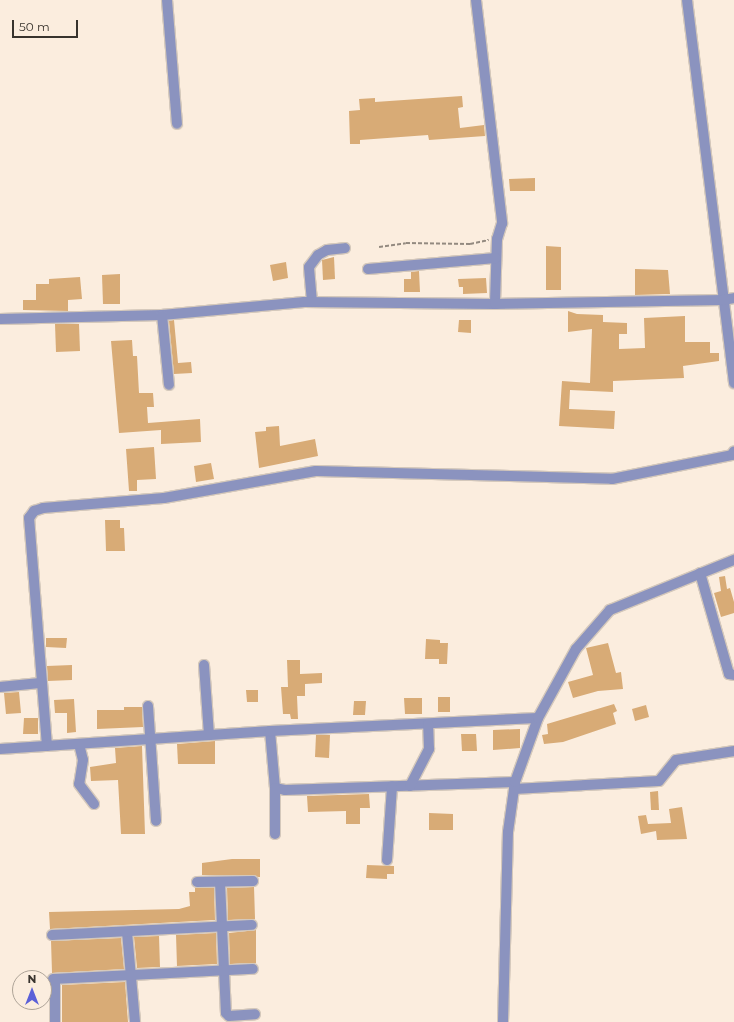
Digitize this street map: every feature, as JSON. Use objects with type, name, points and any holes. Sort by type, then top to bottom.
[{"type":"street","points":[[166,0],[177,124]]},
{"type":"street","points":[[476,0],[502,216],[502,223],[497,239],[495,304]]},
{"type":"street","points":[[687,0],[734,382]]},
{"type":"street","points":[[312,302],[309,267],[318,255],[326,250],[345,248]]},
{"type":"street","points":[[368,269],[496,258]]},
{"type":"street","points":[[0,318],[162,315],[312,302],[495,304],[723,300],[734,298]]},
{"type":"street","points":[[162,315],[169,385]]},
{"type":"street","points":[[47,746],[40,683],[29,518],[34,511],[43,508],[164,498],[316,471],[612,479],[732,455],[734,451]]},
{"type":"street","points":[[503,1022],[508,832],[514,786],[538,718],[576,649],[610,610],[734,560]]},
{"type":"street","points":[[700,574],[728,674],[734,675]]},
{"type":"street","points":[[204,666],[209,736]]},
{"type":"street","points":[[0,687],[40,683]]},
{"type":"street","points":[[148,706],[156,822]]},
{"type":"street","points":[[0,749],[270,732],[538,718]]},
{"type":"street","points":[[410,786],[429,749],[428,724]]},
{"type":"street","points":[[270,732],[275,788],[275,834]]},
{"type":"street","points":[[79,744],[83,760],[79,784],[94,804]]},
{"type":"street","points":[[275,788],[285,790],[392,786],[514,786],[659,781],[676,760],[734,751]]},
{"type":"street","points":[[387,860],[392,786]]},
{"type":"street","points":[[197,882],[253,881]]},
{"type":"street","points":[[220,882],[226,1013],[229,1016],[254,1014]]},
{"type":"street","points":[[52,935],[252,925]]},
{"type":"street","points":[[127,932],[134,1022]]},
{"type":"street","points":[[55,1022],[54,979],[253,969]]},
{"type":"path","points":[[379,247],[406,243],[470,244],[497,239]]},
{"type":"building","points":[[462,96],[463,107],[458,108],[460,128],[484,125],[485,136],[429,140],[428,135],[360,140],[360,144],[350,144],[349,111],[360,110],[359,99],[375,98],[375,102]]},
{"type":"building","points":[[535,178],[535,191],[510,191],[509,179]]},
{"type":"building","points":[[546,246],[561,247],[561,290],[546,290]]},
{"type":"building","points":[[334,257],[335,279],[323,280],[322,260]]},
{"type":"building","points":[[286,262],[288,278],[273,281],[270,265]]},
{"type":"building","points":[[635,269],[668,270],[670,294],[635,295]]},
{"type":"building","points":[[419,271],[420,292],[404,292],[404,279],[411,279],[411,272]]},
{"type":"building","points":[[120,274],[120,304],[103,304],[102,275]]},
{"type":"building","points":[[80,277],[82,299],[68,300],[68,311],[23,310],[23,300],[36,300],[36,284],[49,284],[49,279]]},
{"type":"building","points":[[486,278],[487,293],[463,294],[463,287],[459,287],[458,279]]},
{"type":"building","points":[[568,311],[577,314],[603,315],[603,322],[627,323],[627,334],[619,334],[619,349],[645,348],[644,318],[685,316],[685,342],[710,342],[710,353],[719,353],[719,361],[683,366],[684,378],[613,381],[613,392],[570,390],[569,409],[615,411],[614,429],[559,426],[562,381],[590,383],[592,329],[568,332]]},
{"type":"building","points":[[174,320],[178,363],[191,362],[192,373],[174,374],[169,321]]},
{"type":"building","points":[[459,320],[471,320],[471,333],[458,332]]},
{"type":"building","points":[[55,324],[79,324],[80,351],[56,352]]},
{"type":"building","points":[[132,340],[133,356],[137,356],[139,393],[153,393],[154,407],[147,407],[148,423],[200,419],[201,442],[161,444],[161,430],[119,433],[111,341]]},
{"type":"building","points":[[279,426],[280,446],[315,439],[318,456],[259,468],[255,432],[266,431],[266,427]]},
{"type":"building","points":[[154,447],[156,479],[137,480],[137,491],[129,491],[126,449]]},
{"type":"building","points":[[211,463],[214,479],[196,482],[194,466]]},
{"type":"building","points":[[105,520],[120,520],[120,528],[124,528],[125,551],[106,551]]},
{"type":"building","points":[[725,576],[727,589],[730,588],[734,602],[734,613],[721,617],[714,593],[721,591],[719,577]]},
{"type":"building","points":[[46,638],[67,638],[66,648],[46,647]]},
{"type":"building","points":[[426,639],[440,640],[440,643],[448,643],[447,664],[439,664],[439,659],[425,659]]},
{"type":"building","points":[[608,643],[616,673],[621,672],[623,689],[598,691],[573,698],[568,682],[593,675],[586,648]]},
{"type":"building","points":[[287,660],[300,660],[300,674],[322,673],[322,683],[305,684],[305,696],[297,696],[298,719],[291,719],[290,714],[283,714],[281,687],[288,687]]},
{"type":"building","points":[[72,665],[72,680],[48,681],[47,666]]},
{"type":"building","points":[[246,690],[258,690],[258,702],[247,702]]},
{"type":"building","points":[[19,692],[21,713],[6,714],[4,693]]},
{"type":"building","points":[[438,697],[450,697],[450,712],[438,712]]},
{"type":"building","points":[[404,698],[422,698],[422,714],[405,714]]},
{"type":"building","points":[[74,699],[76,732],[67,733],[67,713],[55,713],[54,700]]},
{"type":"building","points":[[354,701],[366,701],[365,715],[353,715]]},
{"type":"building","points":[[614,704],[617,711],[613,713],[616,724],[563,742],[544,744],[542,735],[548,734],[547,724]]},
{"type":"building","points":[[646,705],[649,717],[635,721],[632,709]]},
{"type":"building","points":[[124,707],[142,707],[143,727],[97,729],[97,710],[124,710]]},
{"type":"building","points":[[24,718],[38,718],[38,734],[23,734]]},
{"type":"building","points":[[520,729],[520,748],[493,750],[493,730]]},
{"type":"building","points":[[461,734],[476,734],[477,751],[462,751]]},
{"type":"building","points":[[316,735],[330,735],[329,758],[315,757]]},
{"type":"building","points":[[215,741],[215,764],[178,764],[177,744]]},
{"type":"building","points":[[142,746],[145,834],[121,834],[118,780],[91,781],[90,767],[116,763],[115,748]]},
{"type":"building","points":[[658,791],[659,810],[651,810],[650,792]]},
{"type":"building","points":[[369,794],[370,808],[360,808],[360,824],[346,824],[346,811],[308,812],[307,796]]},
{"type":"building","points":[[682,807],[687,839],[657,840],[656,831],[641,834],[638,816],[646,815],[648,824],[671,823],[669,809]]},
{"type":"building","points":[[429,813],[453,814],[453,830],[429,830]]},
{"type":"building","points":[[232,859],[260,859],[260,877],[202,875],[202,863]]},
{"type":"building","points":[[367,865],[394,866],[394,874],[387,874],[387,879],[366,878]]},
{"type":"building","points":[[254,887],[255,919],[228,920],[227,888]]},
{"type":"building","points":[[195,888],[214,888],[215,920],[50,929],[49,912],[179,909],[190,906],[189,892],[195,892]]},
{"type":"building","points":[[256,930],[256,963],[230,964],[229,933]]},
{"type":"building","points":[[216,933],[217,964],[177,966],[176,935]]},
{"type":"building","points":[[159,936],[160,967],[137,968],[134,937]]},
{"type":"building","points":[[121,938],[124,969],[52,973],[51,941]]},
{"type":"building","points":[[125,982],[128,1022],[62,1022],[62,985]]}]
